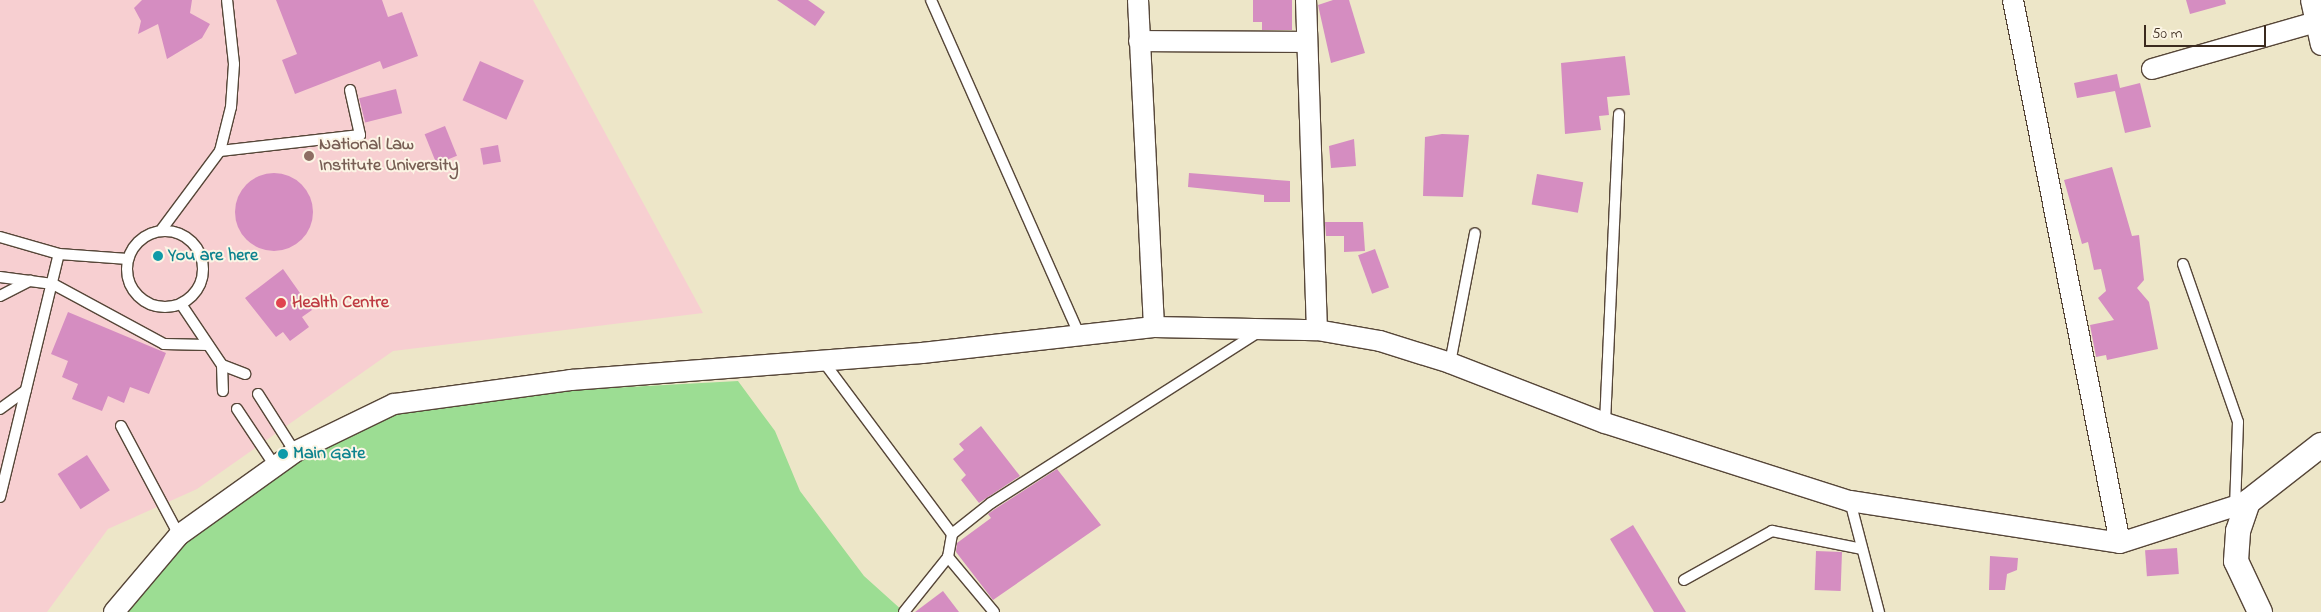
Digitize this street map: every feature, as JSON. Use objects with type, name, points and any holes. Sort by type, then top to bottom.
[{"type":"street","points":[[1138,0],[1154,327]]},
{"type":"street","points":[[1306,0],[1305,42],[1317,330]]},
{"type":"street","points":[[2012,0],[2120,543]]},
{"type":"street","points":[[2312,0],[2321,45]]},
{"type":"street","points":[[2152,69],[2316,22]]},
{"type":"street","points":[[1139,41],[1305,42]]},
{"type":"street","points":[[114,612],[179,535],[295,452],[394,404],[572,380],[823,361],[1154,327],[1317,330],[1380,341],[1450,363],[1605,423],[1850,501],[2120,543],[2242,505],[2321,445]]},
{"type":"street","points":[[2242,505],[2236,561],[2260,612]]},
{"type":"lane","points":[[162,229],[182,234],[202,257],[200,284],[181,304],[162,307],[142,300],[130,284],[128,259],[143,237],[162,229],[220,151],[231,108],[234,64],[227,0]]},
{"type":"lane","points":[[931,0],[1080,336]]},
{"type":"lane","points":[[220,151],[360,134],[350,90]]},
{"type":"lane","points":[[1605,423],[1619,114]]},
{"type":"lane","points":[[1450,363],[1475,233]]},
{"type":"lane","points":[[0,237],[59,254],[128,259]]},
{"type":"lane","points":[[0,497],[59,254]]},
{"type":"lane","points":[[2183,264],[2238,422],[2242,505]]},
{"type":"lane","points":[[0,277],[53,284],[164,344],[208,345]]},
{"type":"lane","points":[[0,296],[30,281]]},
{"type":"lane","points":[[181,304],[222,365],[223,391]]},
{"type":"lane","points":[[904,612],[948,556],[952,534],[991,504],[1232,346],[1267,329]]},
{"type":"lane","points":[[823,361],[952,534]]},
{"type":"lane","points":[[222,365],[245,374]]},
{"type":"lane","points":[[0,408],[26,390]]},
{"type":"lane","points":[[258,394],[295,452]]},
{"type":"lane","points":[[237,409],[275,466]]},
{"type":"lane","points":[[121,426],[179,535]]},
{"type":"lane","points":[[1850,501],[1878,612]]},
{"type":"lane","points":[[1684,580],[1772,531],[1862,549]]},
{"type":"lane","points":[[948,556],[994,612]]},
{"type":"shaded area","name":"National Law Institute University","points":[[0,0],[533,0],[703,313],[393,351],[197,489],[108,529],[47,612],[0,612]]},
{"type":"green space","points":[[738,381],[775,431],[800,491],[864,576],[904,612],[120,612],[155,556],[306,445],[408,411],[556,391]]},
{"type":"building","points":[[142,0],[192,0],[190,13],[210,24],[202,38],[167,59],[158,24],[138,34],[141,21],[134,8]]},
{"type":"building","points":[[276,0],[382,0],[388,17],[402,12],[418,56],[383,69],[380,61],[295,94],[282,60],[297,54]]},
{"type":"building","points":[[777,0],[808,0],[825,12],[815,26]]},
{"type":"building","points":[[1253,0],[1292,0],[1292,30],[1262,30],[1262,22],[1253,22]]},
{"type":"building","points":[[1333,0],[1349,0],[1365,53],[1331,63],[1318,5]]},
{"type":"building","points":[[2186,0],[2225,0],[2226,4],[2190,14]]},
{"type":"building","points":[[1625,56],[1630,95],[1607,97],[1609,115],[1599,116],[1601,130],[1565,134],[1561,63]]},
{"type":"building","points":[[480,61],[524,81],[506,120],[463,100]]},
{"type":"building","points":[[2117,74],[2120,88],[2140,83],[2151,127],[2125,133],[2115,91],[2077,98],[2074,83]]},
{"type":"building","points":[[396,89],[402,113],[365,122],[359,98]]},
{"type":"building","points":[[445,126],[457,156],[437,164],[425,134]]},
{"type":"building","points":[[1442,134],[1469,135],[1463,197],[1423,196],[1425,137]]},
{"type":"building","points":[[1354,139],[1356,166],[1331,168],[1329,146]]},
{"type":"building","points":[[498,145],[501,162],[483,165],[480,148]]},
{"type":"building","points":[[2112,167],[2132,236],[2139,235],[2144,280],[2137,288],[2149,302],[2158,349],[2107,360],[2106,355],[2096,357],[2090,325],[2114,320],[2098,298],[2106,291],[2101,269],[2094,270],[2088,242],[2082,244],[2064,180]]},
{"type":"building","points":[[274,173],[289,176],[306,190],[310,197],[313,212],[310,227],[296,244],[289,248],[274,251],[259,248],[242,234],[238,227],[235,212],[238,197],[252,180],[259,176]]},
{"type":"building","points":[[1189,173],[1290,181],[1290,202],[1264,202],[1264,195],[1188,187]]},
{"type":"building","points":[[1537,174],[1583,182],[1578,213],[1532,205]]},
{"type":"building","points":[[1325,222],[1363,222],[1365,251],[1344,252],[1344,236],[1326,236]]},
{"type":"building","points":[[1375,249],[1389,288],[1372,294],[1358,255]]},
{"type":"building","points":[[283,269],[312,310],[302,317],[309,327],[290,341],[283,332],[276,337],[245,298]]},
{"type":"building","points":[[68,312],[166,353],[149,394],[130,387],[124,403],[108,396],[102,411],[72,399],[78,384],[62,377],[68,361],[51,354]]},
{"type":"building","points":[[981,426],[1020,476],[979,503],[961,480],[966,475],[953,459],[964,450],[959,444]]},
{"type":"building","points":[[87,455],[110,490],[81,509],[58,474]]},
{"type":"building","points":[[1057,469],[1101,525],[993,600],[956,552],[957,543],[991,518],[988,514]]},
{"type":"building","points":[[1633,525],[1686,612],[1654,612],[1610,539]]},
{"type":"building","points":[[2177,548],[2179,574],[2147,576],[2145,550]]},
{"type":"building","points":[[1816,551],[1842,552],[1841,591],[1815,590]]},
{"type":"building","points":[[1990,556],[2018,558],[2017,570],[2007,574],[2005,590],[1989,590]]},
{"type":"building","points":[[943,591],[959,612],[915,612]]},
{"type":"place","name":"National Law Institute University","points":[[309,156]]},
{"type":"place","name":"You are here","points":[[158,256]]},
{"type":"place","name":"Health Centre","points":[[281,303]]},
{"type":"place","name":"Main Gate","points":[[283,454]]}]
